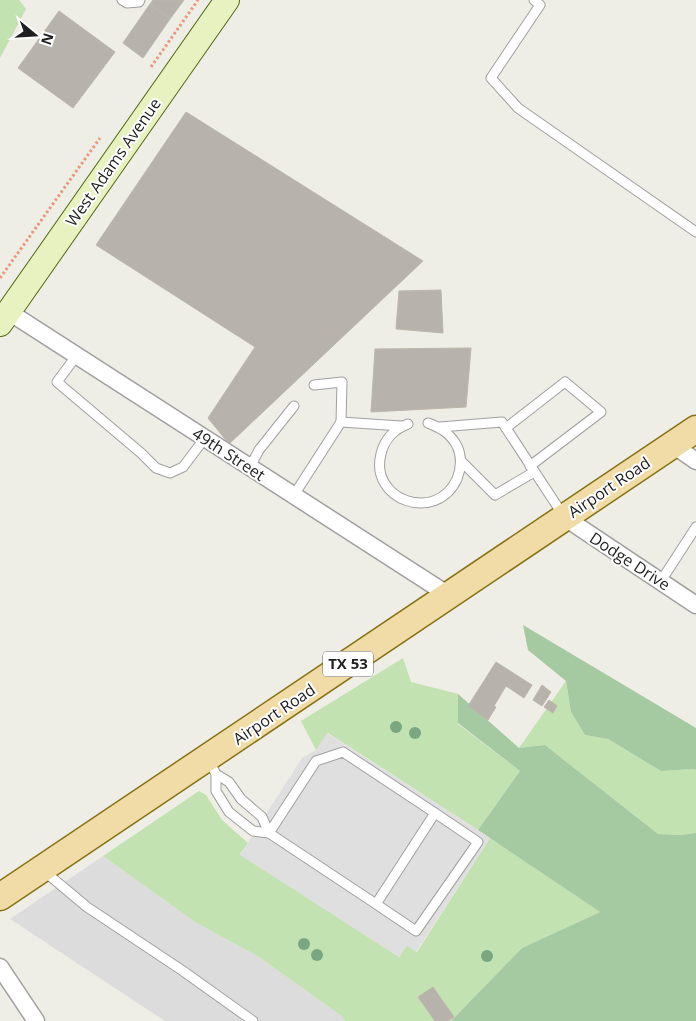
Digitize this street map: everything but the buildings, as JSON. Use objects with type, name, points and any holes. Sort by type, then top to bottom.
[{"type":"main road","name":"West Adams Avenue","points":[[4,318],[226,0]]},
{"type":"main road","name":"Airport Road","points":[[2,892],[212,766],[450,596],[696,429]]},
{"type":"street","name":"49th Street","points":[[4,318],[77,355],[450,596]]},
{"type":"street","points":[[673,445],[696,461]]},
{"type":"street","name":"Dodge Drive","points":[[564,518],[696,604]]},
{"type":"street","points":[[0,967],[36,1021]]},
{"type":"lane","points":[[122,0],[127,3],[140,0]]},
{"type":"lane","points":[[534,0],[540,5],[492,78],[518,108],[696,232]]},
{"type":"lane","points":[[77,355],[57,382],[156,468],[170,473],[184,467],[205,438]]},
{"type":"lane","points":[[294,495],[341,422],[342,382],[314,386]]},
{"type":"lane","points":[[461,461],[495,495],[532,469],[601,412],[565,382],[506,428]]},
{"type":"lane","points":[[250,467],[259,450],[294,406]]},
{"type":"lane","points":[[341,422],[405,425],[390,434],[383,446],[380,472],[385,484],[394,495],[406,501],[419,504],[432,502],[444,496],[453,486],[459,474],[461,461],[458,448],[451,436],[440,428],[428,423]]},
{"type":"lane","points":[[440,428],[502,422],[564,518]]},
{"type":"lane","points":[[661,581],[696,527]]},
{"type":"lane","points":[[212,766],[216,791],[229,812],[253,831],[269,833],[416,930],[478,842],[343,752],[316,761],[269,833]]},
{"type":"lane","points":[[212,766],[229,782],[240,799],[262,817],[269,833]]},
{"type":"lane","points":[[376,904],[435,813]]},
{"type":"lane","points":[[42,869],[87,907],[252,1021]]},
{"type":"path","points":[[151,67],[198,0]]},
{"type":"path","points":[[0,278],[100,138]]},
{"type":"shaded area","points":[[327,733],[490,838],[416,952],[407,946],[399,957],[240,855],[302,758],[316,750]]},
{"type":"shaded area","points":[[103,856],[195,922],[259,957],[343,1017],[345,1021],[165,1021],[10,919]]},
{"type":"green space","points":[[0,0],[19,0],[26,9],[0,58]]},
{"type":"green space","points":[[523,625],[696,728],[696,770],[661,771],[608,739],[585,735],[571,712],[566,681],[528,650]]},
{"type":"green space","points":[[403,658],[411,682],[458,694],[458,724],[520,771],[478,830],[328,733],[316,750],[301,721]]},
{"type":"green space","points":[[566,681],[571,712],[585,735],[608,739],[661,771],[696,770],[696,833],[681,835],[658,834],[545,745],[519,748]]},
{"type":"green space","points":[[458,694],[519,748],[545,745],[658,834],[681,835],[696,833],[696,1021],[451,1021],[522,948],[600,912],[478,830],[520,771],[458,723]]},
{"type":"green space","points":[[199,791],[206,795],[222,820],[248,843],[240,854],[399,957],[407,945],[417,952],[490,838],[600,912],[522,948],[451,1021],[345,1021],[343,1017],[259,957],[195,922],[103,856]]}]
